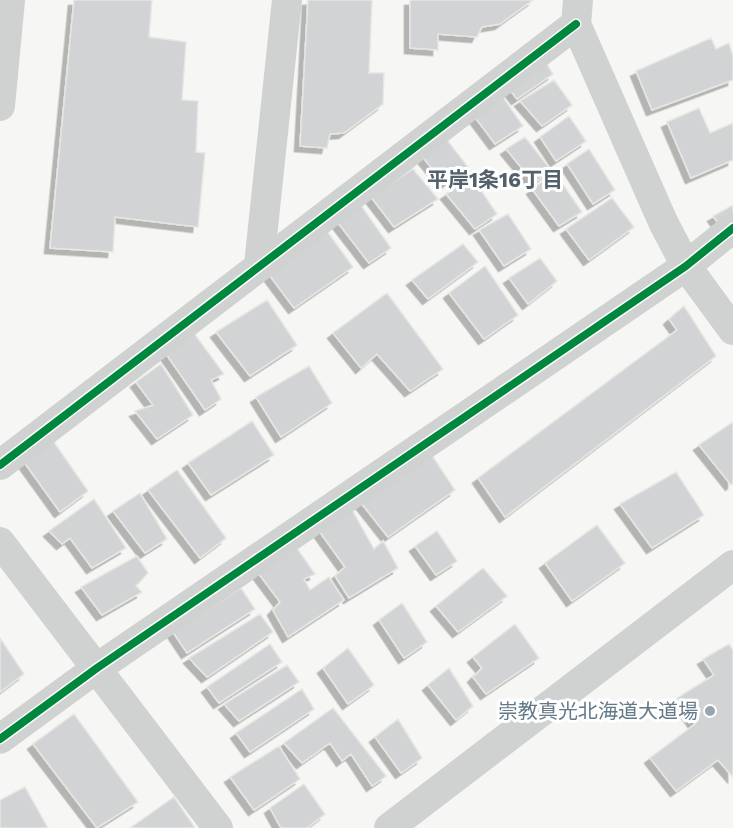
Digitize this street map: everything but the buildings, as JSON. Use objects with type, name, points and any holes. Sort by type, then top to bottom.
[{"type":"street","points":[[0,106],[10,0]]},
{"type":"street","points":[[259,265],[287,0]]},
{"type":"street","points":[[0,465],[259,265],[577,12],[663,222],[686,266],[733,330]]},
{"type":"street","points":[[0,739],[97,668],[686,266],[733,228]]},
{"type":"street","points":[[0,542],[218,828]]},
{"type":"street","points":[[389,828],[733,565]]},
{"type":"cycle path","points":[[0,465],[576,24]]},
{"type":"cycle path","points":[[0,739],[97,668],[686,266],[733,228]]},
{"type":"place","name":"崇教真光北海道大道場","points":[[710,711]]},
{"type":"district","name":"平岸1条16丁目","points":[[495,179]]}]
